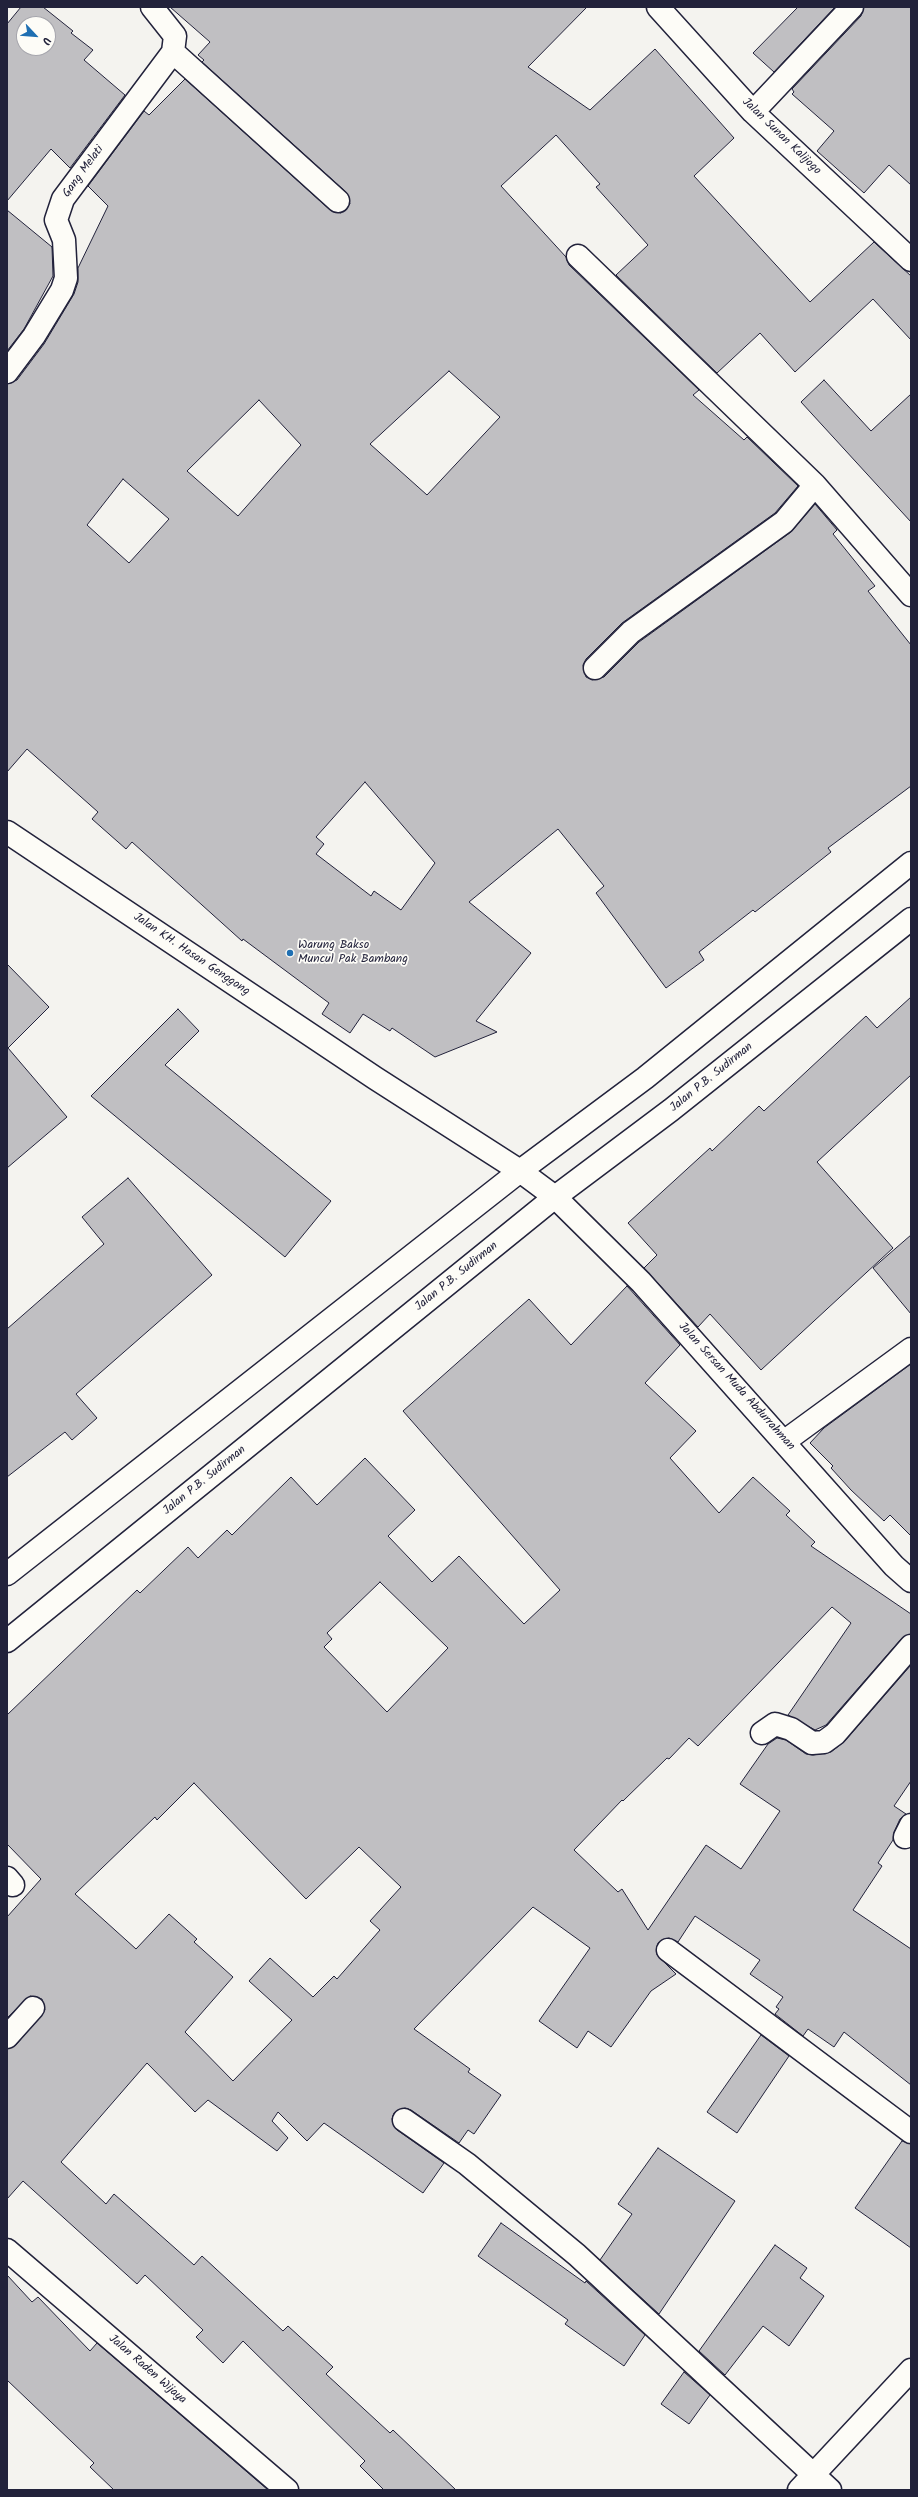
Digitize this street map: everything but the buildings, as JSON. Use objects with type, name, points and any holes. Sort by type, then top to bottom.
[{"type":"main road","points":[[152,7],[175,36],[173,52],[338,201]]},
{"type":"main road","name":"Jalan Sunan Kalijogo","points":[[658,7],[753,112],[911,260]]},
{"type":"main road","points":[[753,112],[852,7]]},
{"type":"main road","name":"Gang Melati","points":[[7,372],[34,336],[62,290],[66,278],[64,240],[56,220],[64,199],[173,52]]},
{"type":"main road","points":[[578,256],[815,485],[911,595]]},
{"type":"main road","points":[[595,668],[631,632],[784,522],[815,485]]},
{"type":"main road","name":"Jalan KH. Hasan Genggong","points":[[7,832],[375,1078],[520,1171]]},
{"type":"main road","points":[[7,1574],[520,1171],[645,1078],[911,863]]},
{"type":"main road","name":"Jalan P.B. Sudirman","points":[[7,1641],[555,1197],[671,1110],[911,919]]},
{"type":"main road","name":"Jalan Sersan Muda Abdurrahman","points":[[520,1171],[555,1197],[641,1282],[785,1441],[894,1566],[911,1581]]},
{"type":"main road","points":[[785,1441],[911,1349]]},
{"type":"main road","points":[[762,1733],[775,1724],[791,1729],[812,1743],[824,1742],[835,1734],[911,1646]]},
{"type":"main road","points":[[668,1950],[911,2132]]},
{"type":"main road","points":[[7,2037],[33,2008]]},
{"type":"main road","points":[[404,2120],[467,2164],[577,2256],[806,2483],[830,2490]]},
{"type":"main road","name":"Jalan Raden Wijaya","points":[[7,2250],[287,2490]]},
{"type":"main road","points":[[806,2483],[911,2370]]},
{"type":"place","name":"Warung Bakso Muncul Pak Bambang","points":[[290,953]]}]
